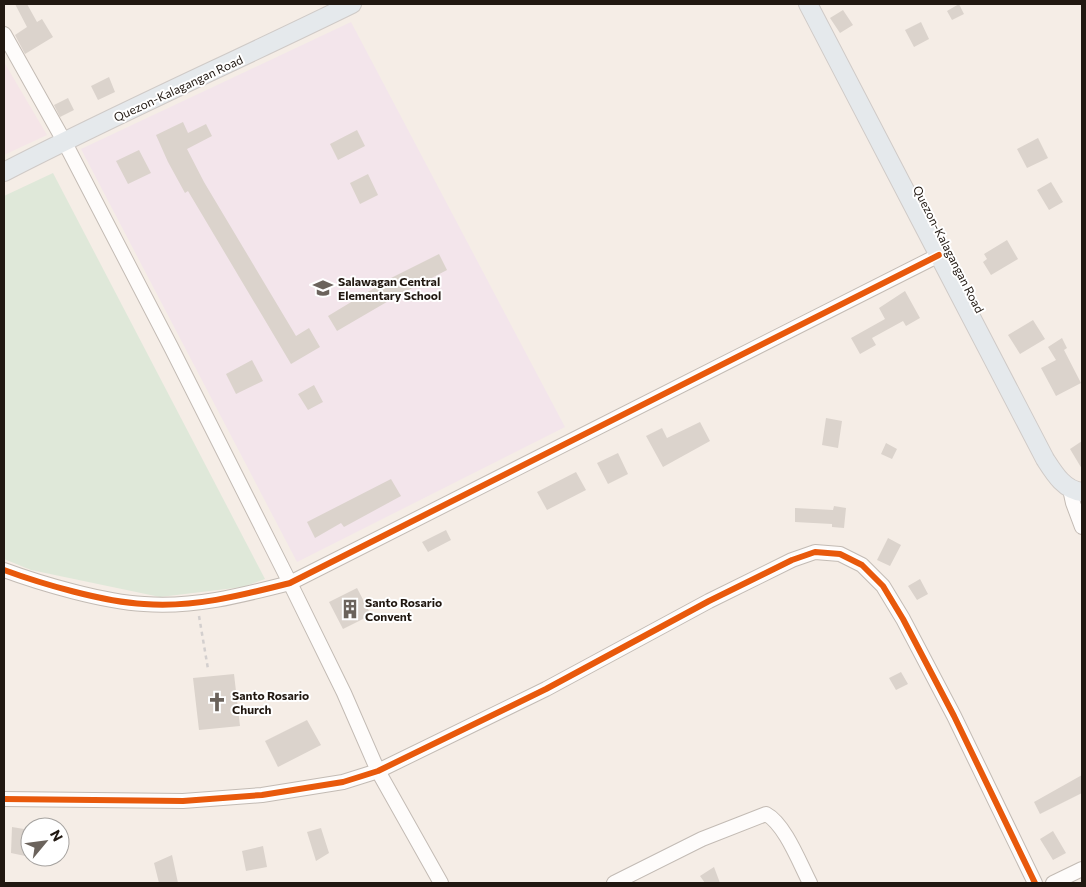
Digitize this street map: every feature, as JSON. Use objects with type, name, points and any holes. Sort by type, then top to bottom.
[{"type":"main road","name":"Quezon-Kalagangan Road","points":[[4,172],[64,141],[214,72],[352,4]]},
{"type":"main road","name":"Quezon-Kalagangan Road","points":[[808,4],[1045,459],[1062,483],[1076,491]]},
{"type":"street","points":[[4,34],[64,141],[290,582],[344,693],[378,771],[441,883]]},
{"type":"street","points":[[4,570],[104,598],[144,604],[222,599],[290,582],[939,255]]},
{"type":"street","points":[[1076,491],[1073,503],[1082,527]]},
{"type":"street","points":[[4,799],[183,801],[252,796],[343,782],[378,771],[546,689],[709,601],[792,560],[815,552],[840,554],[862,565],[883,586],[903,618],[954,716],[1035,883]]},
{"type":"street","points":[[614,883],[702,839],[766,814],[773,818],[780,828],[810,883]]},
{"type":"street","points":[[1053,883],[1082,869]]},
{"type":"path","points":[[197,602],[208,669]]},
{"type":"shaded area","name":"Salawagan Central Elementary School","points":[[351,22],[565,427],[297,562],[81,149]]},
{"type":"shaded area","points":[[4,62],[47,135],[4,155]]},
{"type":"green space","points":[[53,173],[265,579],[243,587],[160,597],[31,570],[4,559],[4,196]]},
{"type":"building","points":[[15,4],[27,4],[37,22],[42,19],[53,37],[25,54],[15,35],[27,27]]},
{"type":"building","points":[[959,4],[964,14],[952,20],[947,11]]},
{"type":"building","points":[[843,10],[853,25],[840,33],[830,18]]},
{"type":"building","points":[[921,22],[929,39],[914,47],[905,30]]},
{"type":"building","points":[[109,77],[115,92],[98,100],[91,86]]},
{"type":"building","points":[[68,98],[74,110],[60,117],[54,105]]},
{"type":"building","points":[[183,122],[188,133],[206,124],[212,136],[187,149],[204,182],[296,336],[309,328],[320,347],[291,364],[188,191],[185,193],[168,162],[156,135]]},
{"type":"building","points":[[357,130],[365,146],[338,160],[330,144]]},
{"type":"building","points":[[1038,138],[1048,158],[1027,168],[1017,149]]},
{"type":"building","points":[[139,150],[151,173],[128,184],[116,161]]},
{"type":"building","points":[[368,174],[378,195],[360,204],[350,183]]},
{"type":"building","points":[[1051,182],[1063,202],[1049,210],[1037,190]]},
{"type":"building","points":[[1007,240],[1018,259],[991,275],[983,262],[987,259],[984,254]]},
{"type":"building","points":[[439,254],[447,270],[397,296],[337,331],[328,316],[391,278]]},
{"type":"building","points":[[905,291],[920,318],[906,326],[903,321],[872,338],[876,345],[860,354],[851,338],[885,319],[879,308]]},
{"type":"building","points":[[1033,320],[1045,339],[1020,354],[1008,335]]},
{"type":"building","points":[[1062,338],[1067,348],[1064,350],[1081,383],[1056,396],[1041,368],[1056,360],[1048,347]]},
{"type":"building","points":[[252,360],[263,381],[236,394],[226,374]]},
{"type":"building","points":[[314,385],[323,402],[308,410],[298,394]]},
{"type":"building","points":[[826,418],[842,421],[838,448],[822,445]]},
{"type":"building","points":[[700,422],[710,441],[663,467],[646,436],[662,428],[667,438]]},
{"type":"building","points":[[1082,441],[1082,469],[1070,449]]},
{"type":"building","points":[[886,443],[897,449],[892,459],[881,454]]},
{"type":"building","points":[[618,453],[628,474],[608,484],[597,463]]},
{"type":"building","points":[[576,472],[586,490],[547,510],[537,492]]},
{"type":"building","points":[[391,479],[401,496],[344,527],[341,523],[315,538],[307,522]]},
{"type":"building","points":[[834,506],[846,508],[844,528],[832,527],[832,524],[795,522],[795,508],[833,510]]},
{"type":"building","points":[[446,530],[451,540],[428,552],[422,542]]},
{"type":"building","points":[[888,538],[901,545],[890,566],[877,560]]},
{"type":"building","points":[[920,579],[928,594],[917,600],[908,586]]},
{"type":"building","name":"Santo Rosario Convent","points":[[357,588],[371,615],[343,629],[329,602]]},
{"type":"building","points":[[901,672],[908,684],[896,690],[889,678]]},
{"type":"building","name":"Santo Rosario Church","points":[[234,674],[240,726],[199,730],[193,678]]},
{"type":"building","points":[[307,720],[321,745],[278,767],[265,741]]},
{"type":"building","points":[[1082,775],[1082,793],[1040,814],[1034,802]]},
{"type":"building","points":[[12,827],[20,828],[20,855],[11,853]]},
{"type":"building","points":[[321,828],[329,853],[316,861],[307,832]]},
{"type":"building","points":[[1053,831],[1066,853],[1053,860],[1040,839]]},
{"type":"building","points":[[263,846],[267,867],[246,871],[242,851]]},
{"type":"building","points":[[172,855],[178,883],[159,883],[154,863]]},
{"type":"building","points":[[714,867],[720,883],[705,883],[700,876]]},
{"type":"cycle path","points":[[4,570],[73,592],[128,603],[163,605],[218,600],[290,583],[939,255]]},
{"type":"cycle path","points":[[4,799],[183,801],[262,795],[343,782],[378,771],[546,689],[709,601],[792,560],[815,552],[840,554],[862,565],[883,586],[903,619],[954,716],[1035,883]]},
{"type":"place","name":"Salawagan Central Elementary School","points":[[323,288]]},
{"type":"place","name":"Santo Rosario Convent","points":[[350,609]]},
{"type":"place","name":"Santo Rosario Church","points":[[217,702]]}]
